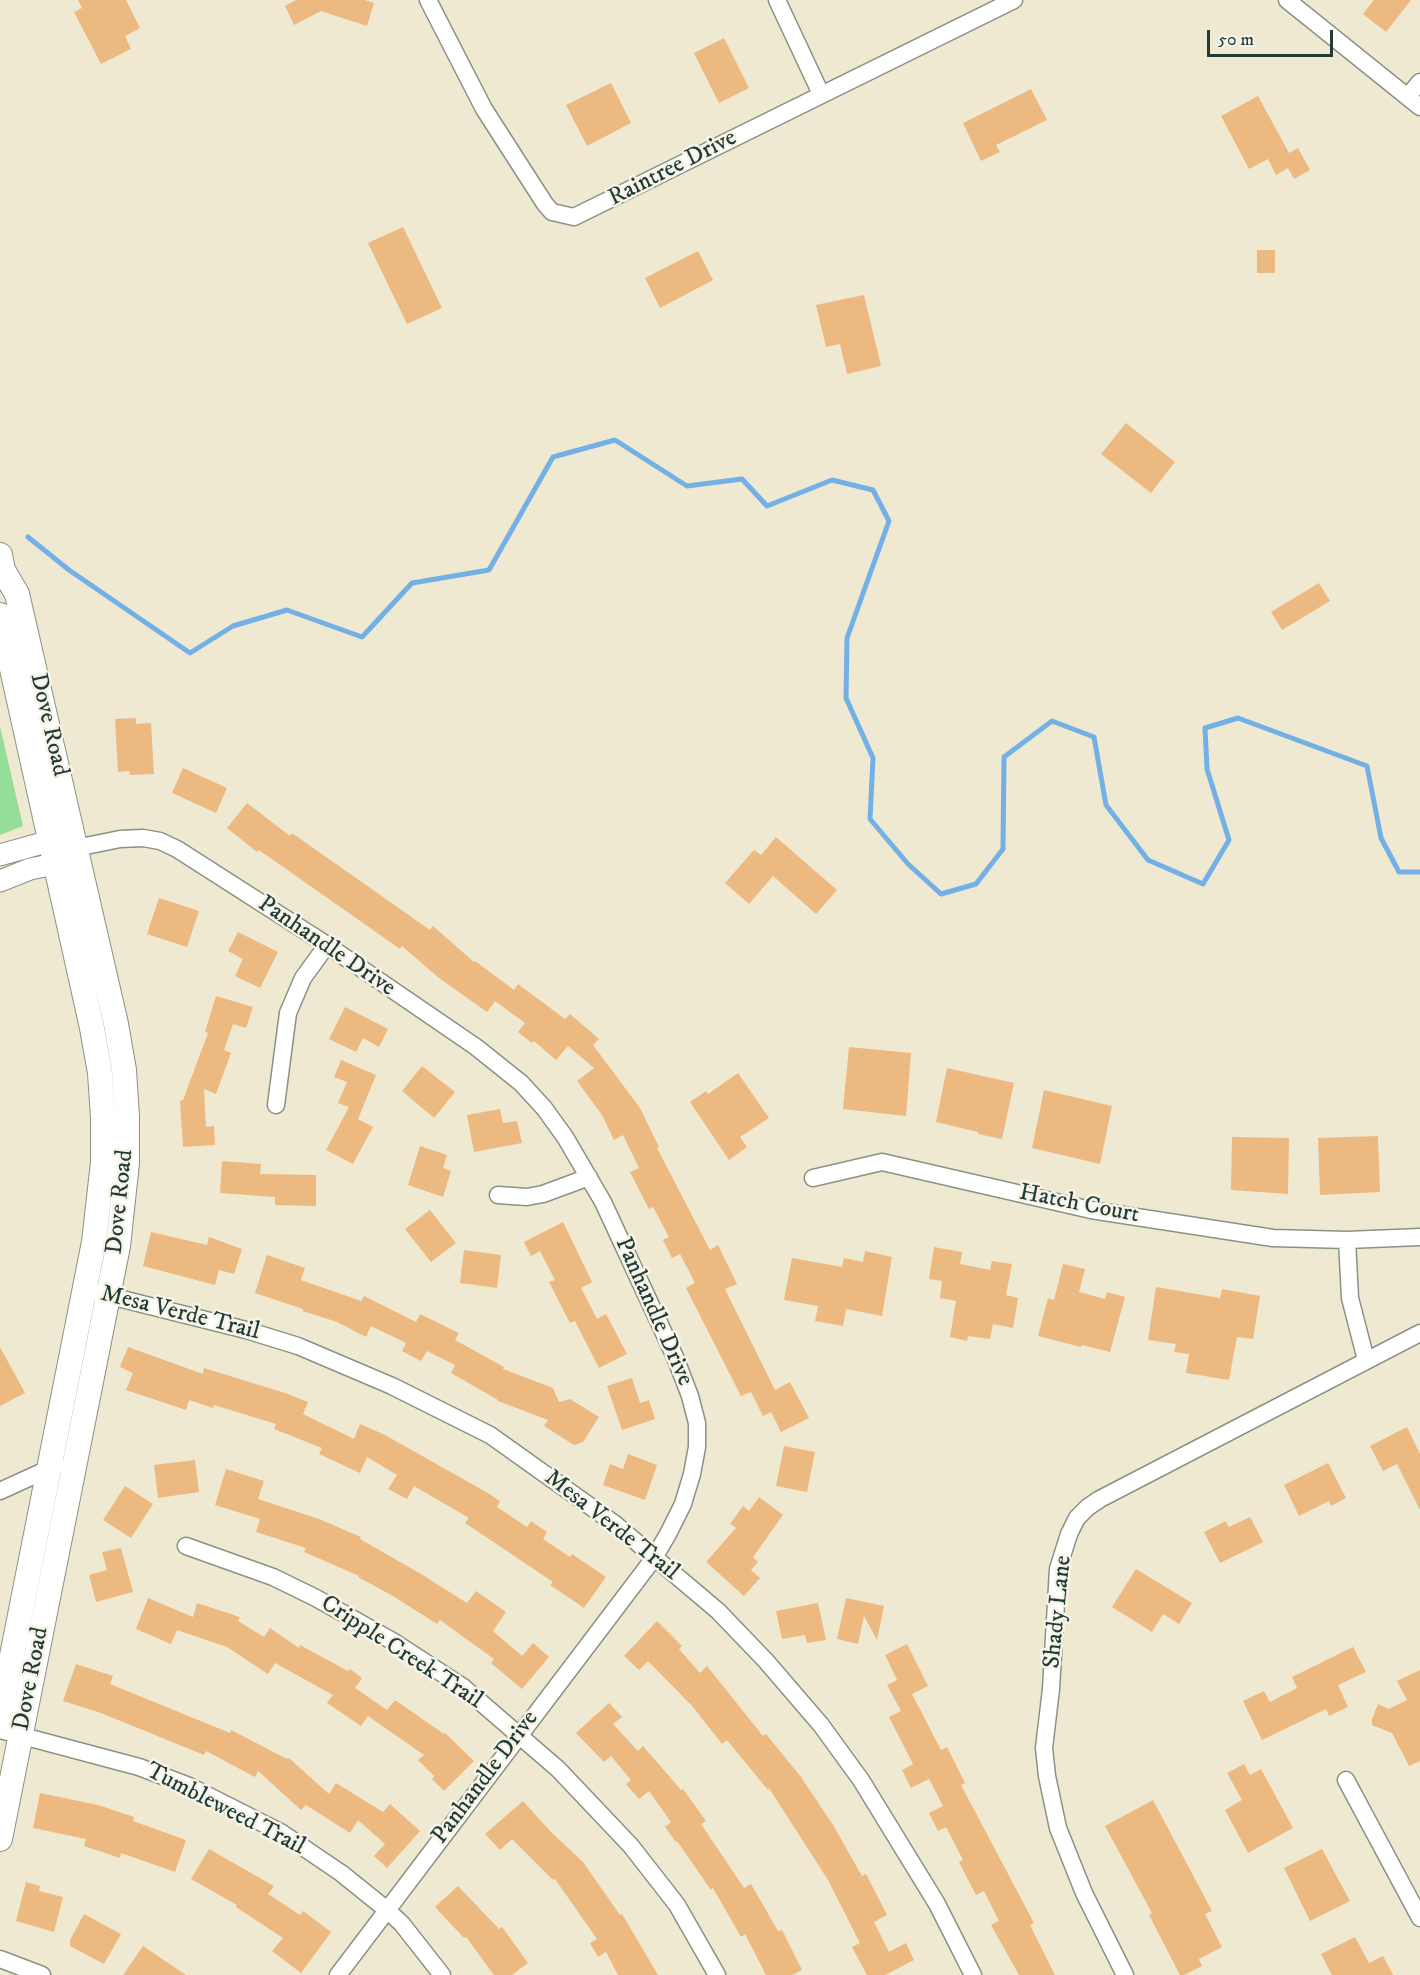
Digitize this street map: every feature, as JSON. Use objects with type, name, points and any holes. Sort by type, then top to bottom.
[{"type":"main road","name":"Dove Road","points":[[0,1839],[10,1732],[76,1456],[118,1246],[127,1163],[124,1070],[116,1024],[17,594],[1,569]]},
{"type":"main road","name":"Dove Road","points":[[0,615],[92,1028],[100,1073],[103,1118],[103,1162],[94,1242],[0,1716]]},
{"type":"street","name":"Raintree Drive","points":[[428,0],[495,127],[545,204],[552,212],[566,217],[574,217],[586,212],[1014,0]]},
{"type":"street","points":[[777,0],[821,94]]},
{"type":"street","points":[[1287,0],[1414,102],[1420,82]]},
{"type":"street","name":"Panhandle Drive","points":[[76,848],[120,839],[143,838],[177,849],[327,945],[476,1047],[520,1083],[544,1108],[565,1137],[603,1202],[675,1358],[690,1396],[697,1423],[697,1447],[683,1504],[669,1534],[654,1558],[338,1975]]},
{"type":"street","points":[[0,855],[76,848]]},
{"type":"street","points":[[0,881],[30,869],[52,852]]},
{"type":"street","points":[[276,1105],[288,1013],[303,978],[327,945]]},
{"type":"street","name":"Hatch Court","points":[[813,1178],[882,1162],[1091,1210],[1273,1238],[1347,1240],[1420,1237]]},
{"type":"street","points":[[498,1195],[527,1197],[543,1194],[589,1177]]},
{"type":"street","points":[[1347,1240],[1350,1298],[1366,1360]]},
{"type":"street","name":"Mesa Verde Trail","points":[[85,1290],[257,1333],[298,1346],[392,1386],[490,1435],[615,1524],[718,1611],[766,1661],[821,1725],[861,1780],[937,1904],[973,1975]]},
{"type":"street","name":"Shady Lane","points":[[1125,1975],[1084,1893],[1058,1828],[1047,1776],[1044,1748],[1051,1689],[1058,1569],[1069,1534],[1077,1518],[1100,1499],[1420,1333]]},
{"type":"street","points":[[0,1491],[76,1456]]},
{"type":"street","name":"Cripple Creek Trail","points":[[186,1545],[273,1577],[316,1598],[394,1642],[463,1687],[558,1769],[631,1846],[677,1905],[717,1975]]},
{"type":"street","name":"Tumbleweed Trail","points":[[10,1732],[139,1767],[189,1786],[282,1833],[340,1873],[387,1910],[402,1924],[442,1975]]},
{"type":"street","points":[[1346,1780],[1420,1918]]},
{"type":"street","points":[[0,1959],[42,1975]]},
{"type":"green space","points":[[0,726],[23,826],[0,835]]},
{"type":"building","points":[[78,0],[126,0],[140,28],[125,36],[131,49],[101,64],[74,12],[82,8]]},
{"type":"building","points":[[296,0],[365,0],[374,3],[367,26],[321,11],[294,25],[285,6]]},
{"type":"building","points":[[1374,0],[1411,0],[1386,32],[1363,14]]},
{"type":"building","points":[[724,38],[749,88],[719,103],[694,53]]},
{"type":"building","points":[[611,83],[631,123],[587,146],[566,105]]},
{"type":"building","points":[[1031,89],[1047,120],[996,145],[1000,152],[981,161],[963,123]]},
{"type":"building","points":[[1258,96],[1289,153],[1298,148],[1310,170],[1294,179],[1288,168],[1276,175],[1268,159],[1249,169],[1221,116]]},
{"type":"building","points":[[403,227],[442,308],[407,324],[368,243]]},
{"type":"building","points":[[1257,250],[1275,250],[1275,273],[1257,273]]},
{"type":"building","points":[[698,251],[713,280],[660,308],[645,278]]},
{"type":"building","points":[[864,295],[881,366],[847,374],[840,344],[826,347],[816,305]]},
{"type":"building","points":[[1126,423],[1175,462],[1151,493],[1101,454]]},
{"type":"building","points":[[1319,583],[1330,601],[1282,630],[1271,612]]},
{"type":"building","points":[[136,718],[136,724],[151,723],[154,774],[130,775],[129,771],[118,772],[115,719]]},
{"type":"building","points":[[183,768],[227,788],[216,813],[172,793]]},
{"type":"building","points":[[247,803],[290,836],[292,833],[430,930],[433,926],[474,962],[514,990],[518,984],[565,1019],[570,1014],[599,1039],[593,1045],[640,1108],[659,1147],[657,1148],[710,1250],[718,1245],[737,1284],[725,1289],[775,1390],[790,1382],[809,1418],[781,1432],[771,1412],[763,1416],[751,1392],[741,1396],[686,1288],[695,1283],[680,1254],[672,1258],[663,1240],[669,1237],[653,1207],[649,1209],[630,1172],[639,1168],[623,1135],[614,1140],[602,1115],[577,1081],[594,1068],[568,1046],[556,1060],[534,1041],[532,1043],[518,1032],[525,1023],[495,1001],[487,1012],[439,978],[402,946],[400,949],[259,850],[257,852],[227,828]]},
{"type":"building","points":[[776,837],[837,890],[816,914],[773,876],[749,904],[725,883],[754,850],[761,855]]},
{"type":"building","points":[[159,898],[199,911],[187,947],[147,934]]},
{"type":"building","points":[[238,932],[278,952],[260,988],[235,976],[243,959],[228,951]]},
{"type":"building","points":[[216,996],[253,1007],[246,1028],[233,1024],[224,1050],[231,1053],[216,1094],[204,1089],[206,1127],[214,1126],[215,1145],[183,1147],[180,1101],[183,1100],[208,1033],[205,1032]]},
{"type":"building","points":[[345,1007],[388,1029],[379,1047],[363,1038],[356,1052],[329,1039]]},
{"type":"building","points":[[849,1047],[911,1053],[906,1116],[843,1109]]},
{"type":"building","points":[[341,1060],[376,1075],[358,1119],[373,1127],[353,1164],[326,1150],[349,1107],[338,1103],[347,1082],[334,1077]]},
{"type":"building","points":[[422,1066],[455,1092],[434,1118],[402,1091]]},
{"type":"building","points":[[947,1068],[1014,1083],[1002,1139],[936,1122]]},
{"type":"building","points":[[738,1073],[769,1118],[740,1137],[747,1147],[729,1160],[690,1102],[706,1091],[708,1094]]},
{"type":"building","points":[[1044,1090],[1112,1106],[1100,1164],[1032,1148]]},
{"type":"building","points":[[500,1109],[503,1123],[517,1121],[522,1143],[474,1152],[467,1115]]},
{"type":"building","points":[[1378,1136],[1380,1192],[1320,1195],[1318,1138]]},
{"type":"building","points":[[1232,1137],[1289,1138],[1288,1194],[1231,1190]]},
{"type":"building","points":[[420,1146],[447,1155],[443,1168],[451,1171],[443,1197],[408,1185]]},
{"type":"building","points":[[222,1161],[261,1164],[260,1174],[316,1175],[316,1206],[275,1205],[275,1197],[220,1193]]},
{"type":"building","points":[[430,1210],[456,1243],[431,1262],[405,1229]]},
{"type":"building","points":[[563,1222],[592,1282],[581,1288],[597,1319],[606,1314],[627,1354],[599,1368],[575,1321],[570,1323],[549,1282],[555,1280],[540,1251],[531,1256],[524,1242]]},
{"type":"building","points":[[151,1232],[207,1245],[209,1237],[242,1249],[234,1274],[219,1270],[215,1285],[143,1266]]},
{"type":"building","points":[[934,1247],[962,1252],[960,1264],[990,1270],[992,1261],[1012,1264],[1006,1295],[1018,1298],[1013,1328],[993,1324],[990,1339],[968,1336],[967,1341],[950,1337],[956,1301],[940,1298],[942,1281],[929,1279]]},
{"type":"building","points":[[464,1250],[501,1255],[497,1288],[460,1283]]},
{"type":"building","points":[[865,1251],[892,1257],[882,1316],[846,1309],[843,1326],[815,1321],[818,1306],[784,1300],[792,1258],[842,1267],[844,1258],[863,1262]]},
{"type":"building","points":[[267,1255],[305,1268],[301,1280],[361,1301],[364,1296],[416,1322],[420,1314],[459,1333],[455,1340],[504,1367],[503,1369],[553,1388],[559,1402],[570,1399],[599,1417],[583,1442],[574,1445],[544,1426],[548,1420],[498,1401],[451,1373],[455,1365],[427,1351],[421,1361],[402,1351],[406,1343],[371,1326],[366,1337],[337,1322],[255,1293]]},
{"type":"building","points":[[1063,1264],[1085,1269],[1079,1292],[1105,1299],[1107,1292],[1125,1297],[1110,1352],[1038,1336],[1048,1298],[1054,1300]]},
{"type":"building","points":[[1156,1287],[1220,1298],[1222,1289],[1260,1296],[1253,1339],[1237,1337],[1229,1380],[1186,1373],[1189,1354],[1174,1352],[1176,1344],[1148,1340]]},
{"type":"building","points":[[0,1347],[25,1393],[0,1406]]},
{"type":"building","points":[[128,1347],[203,1374],[204,1368],[308,1402],[303,1414],[354,1439],[360,1424],[385,1435],[486,1492],[500,1501],[497,1507],[527,1527],[531,1521],[547,1532],[543,1539],[570,1557],[572,1554],[606,1577],[584,1608],[550,1585],[553,1582],[465,1523],[469,1518],[414,1486],[407,1499],[388,1489],[397,1475],[367,1457],[360,1473],[319,1454],[322,1448],[274,1429],[276,1424],[214,1405],[213,1408],[189,1400],[186,1410],[126,1390],[133,1373],[120,1367]]},
{"type":"building","points":[[632,1378],[640,1403],[649,1400],[655,1419],[622,1430],[607,1386]]},
{"type":"building","points":[[1407,1427],[1420,1454],[1420,1510],[1397,1464],[1383,1471],[1370,1446]]},
{"type":"building","points":[[784,1446],[815,1452],[807,1492],[776,1486]]},
{"type":"building","points":[[628,1454],[657,1465],[645,1500],[603,1485],[610,1464],[623,1469]]},
{"type":"building","points":[[195,1460],[199,1492],[158,1498],[154,1465]]},
{"type":"building","points":[[1328,1463],[1346,1498],[1331,1506],[1329,1501],[1299,1516],[1284,1485]]},
{"type":"building","points":[[226,1469],[264,1481],[258,1499],[319,1519],[361,1537],[360,1539],[467,1603],[476,1591],[506,1612],[493,1631],[522,1656],[533,1643],[549,1657],[522,1689],[491,1663],[494,1659],[440,1620],[437,1624],[359,1576],[304,1552],[306,1548],[256,1532],[260,1519],[215,1505]]},
{"type":"building","points":[[125,1486],[153,1504],[131,1538],[103,1520]]},
{"type":"building","points":[[759,1497],[783,1515],[753,1557],[758,1562],[751,1570],[760,1578],[744,1596],[706,1562],[736,1528],[730,1524],[743,1506],[749,1511]]},
{"type":"building","points":[[1250,1517],[1263,1542],[1220,1563],[1204,1532],[1226,1521],[1229,1527]]},
{"type":"building","points":[[121,1548],[133,1592],[96,1602],[89,1575],[107,1570],[102,1552]]},
{"type":"building","points":[[1136,1569],[1192,1603],[1179,1624],[1163,1614],[1152,1632],[1112,1607]]},
{"type":"building","points":[[148,1598],[193,1617],[197,1603],[240,1617],[238,1621],[264,1637],[270,1628],[299,1648],[300,1645],[348,1671],[350,1669],[362,1678],[355,1688],[387,1710],[395,1700],[445,1733],[474,1761],[444,1791],[432,1779],[434,1776],[418,1760],[424,1755],[368,1716],[361,1726],[327,1703],[333,1695],[275,1663],[268,1674],[227,1647],[177,1630],[171,1644],[136,1629]]},
{"type":"building","points":[[846,1598],[884,1606],[877,1640],[864,1616],[858,1644],[837,1639]]},
{"type":"building","points":[[818,1603],[826,1640],[807,1643],[805,1635],[782,1639],[776,1611]]},
{"type":"building","points":[[657,1621],[682,1646],[679,1649],[700,1673],[707,1666],[763,1736],[766,1734],[801,1777],[833,1825],[862,1876],[866,1874],[887,1915],[874,1922],[889,1952],[906,1943],[914,1960],[885,1975],[867,1975],[852,1947],[860,1943],[828,1880],[769,1788],[768,1790],[727,1740],[722,1744],[693,1707],[648,1661],[639,1670],[624,1656]]},
{"type":"building","points":[[907,1644],[928,1686],[912,1694],[941,1750],[947,1747],[965,1783],[961,1785],[1034,1923],[1030,1925],[1055,1975],[1019,1975],[991,1925],[999,1921],[984,1891],[976,1895],[959,1862],[963,1860],[946,1827],[938,1831],[929,1813],[943,1806],[929,1779],[911,1788],[902,1770],[913,1764],[889,1717],[901,1711],[887,1685],[897,1680],[885,1655]]},
{"type":"building","points":[[1353,1647],[1366,1672],[1338,1685],[1348,1707],[1329,1716],[1326,1709],[1262,1740],[1243,1701],[1264,1691],[1270,1702],[1297,1688],[1292,1677]]},
{"type":"building","points":[[76,1664],[113,1676],[110,1684],[230,1733],[231,1730],[289,1758],[329,1794],[336,1783],[383,1812],[390,1804],[420,1831],[387,1868],[374,1856],[385,1844],[358,1820],[350,1833],[306,1805],[301,1810],[258,1771],[255,1777],[206,1751],[204,1755],[101,1713],[63,1701]]},
{"type":"building","points":[[1420,1670],[1420,1761],[1409,1766],[1392,1733],[1372,1725],[1372,1719],[1378,1704],[1389,1709],[1407,1700],[1397,1681]]},
{"type":"building","points":[[609,1703],[622,1717],[613,1724],[638,1751],[643,1746],[681,1790],[683,1789],[706,1821],[701,1824],[744,1888],[751,1884],[778,1931],[782,1930],[802,1970],[792,1975],[766,1975],[745,1934],[741,1937],[713,1888],[711,1890],[665,1827],[671,1822],[649,1791],[639,1799],[626,1784],[631,1780],[611,1756],[604,1762],[576,1733]]},
{"type":"building","points":[[1244,1764],[1250,1775],[1261,1769],[1293,1828],[1248,1853],[1225,1810],[1242,1800],[1227,1773]]},
{"type":"building","points":[[40,1793],[98,1805],[134,1817],[133,1821],[186,1840],[175,1872],[121,1853],[120,1858],[84,1846],[86,1839],[33,1828]]},
{"type":"building","points":[[1153,1800],[1212,1911],[1205,1914],[1222,1947],[1199,1959],[1202,1966],[1184,1975],[1180,1975],[1149,1915],[1152,1913],[1105,1826]]},
{"type":"building","points":[[523,1801],[583,1862],[620,1915],[622,1914],[658,1975],[618,1975],[606,1952],[598,1957],[590,1943],[597,1939],[555,1879],[553,1880],[512,1839],[500,1850],[485,1834]]},
{"type":"building","points":[[209,1849],[274,1886],[268,1894],[300,1915],[303,1911],[331,1932],[301,1973],[272,1951],[283,1938],[236,1907],[237,1905],[191,1879]]},
{"type":"building","points":[[1322,1849],[1350,1901],[1310,1921],[1284,1868]]},
{"type":"building","points":[[26,1882],[40,1886],[39,1891],[63,1897],[54,1932],[16,1921]]},
{"type":"building","points":[[458,1886],[499,1929],[502,1927],[528,1963],[512,1975],[494,1975],[466,1937],[464,1938],[435,1907]]},
{"type":"building","points":[[84,1914],[121,1934],[104,1964],[70,1946],[70,1940]]},
{"type":"building","points":[[1355,1937],[1369,1963],[1383,1956],[1393,1975],[1332,1975],[1321,1954]]},
{"type":"building","points":[[143,1946],[186,1975],[123,1975]]},
{"type":"waterway","points":[[28,537],[69,570],[190,653],[233,626],[287,610],[362,637],[412,583],[489,570],[553,457],[615,440],[687,486],[742,479],[767,506],[832,480],[873,490],[889,521],[847,638],[846,698],[873,758],[870,819],[908,864],[941,894],[976,884],[1003,849],[1004,757],[1052,721],[1094,737],[1106,805],[1148,860],[1203,884],[1229,840],[1207,769],[1205,728],[1238,718],[1367,766],[1381,838],[1399,872],[1420,872]]}]
